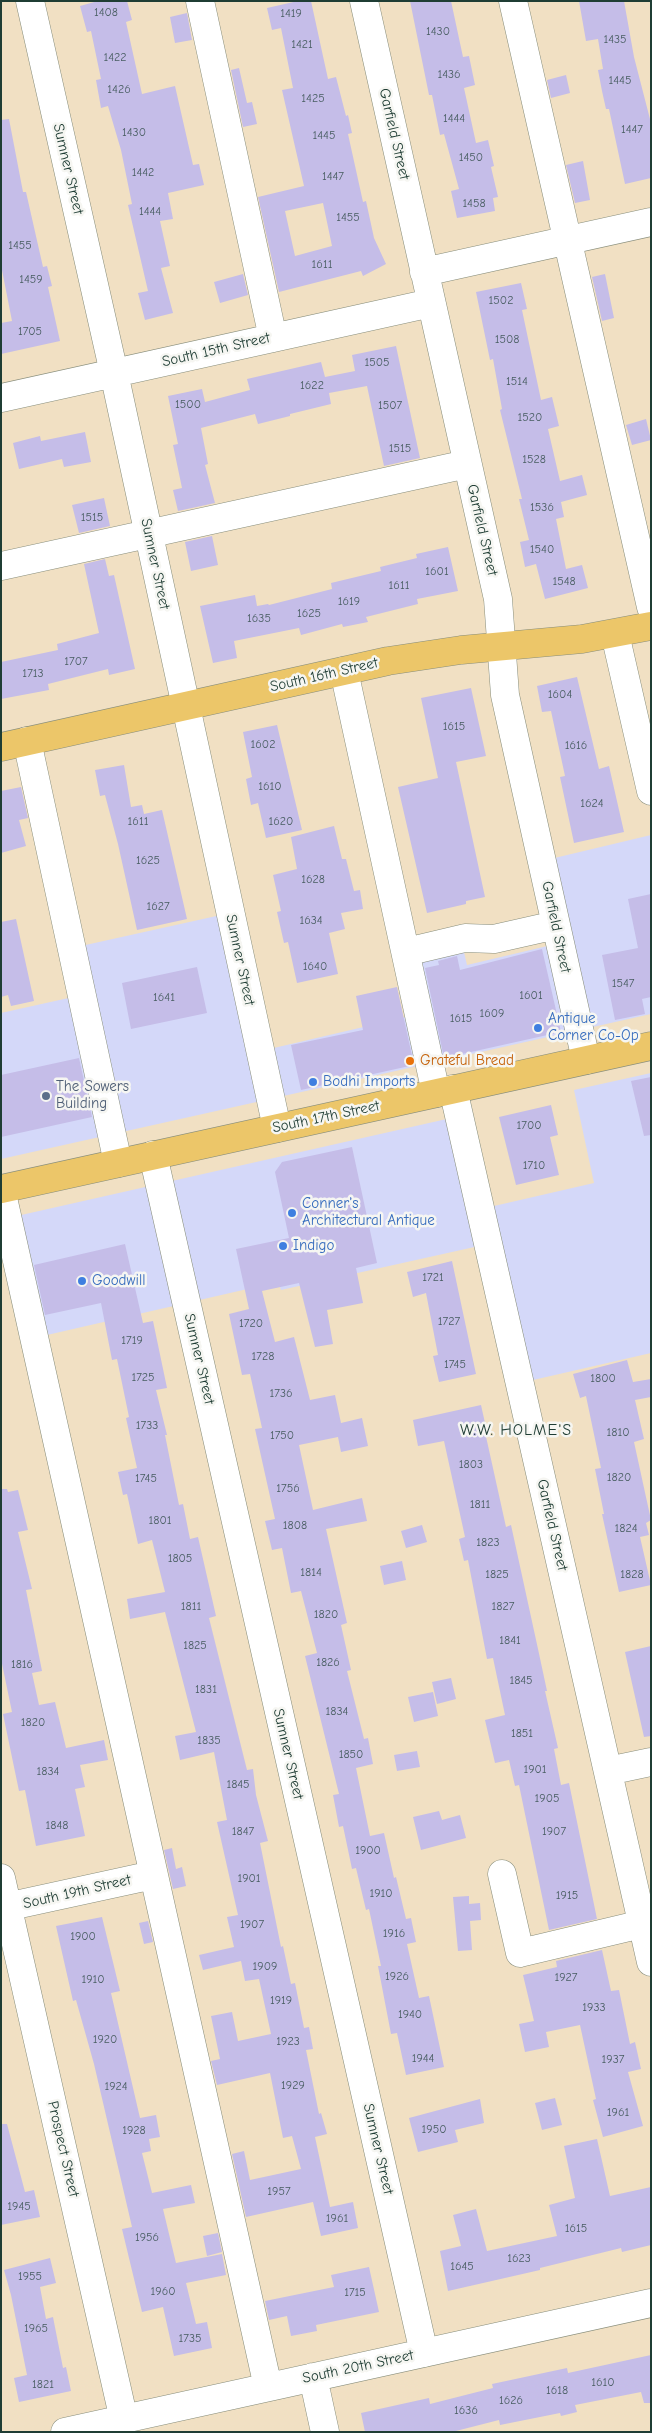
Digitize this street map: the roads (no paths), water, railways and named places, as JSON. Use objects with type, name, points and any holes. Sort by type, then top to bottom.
[{"type":"main road","name":"South 16th Street","points":[[14,744],[427,654],[615,634],[651,626]]},
{"type":"main road","name":"South 17th Street","points":[[1,1189],[651,1046]]},
{"type":"street","name":"Sumner Street","points":[[30,1],[114,373],[184,706],[277,1128]]},
{"type":"street","points":[[200,1],[273,338]]},
{"type":"street","name":"Garfield Street","points":[[364,1],[498,599],[505,694],[586,1060]]},
{"type":"street","points":[[513,1],[651,606]]},
{"type":"street","points":[[424,272],[651,222]]},
{"type":"street","name":"South 15th Street","points":[[1,398],[431,303]]},
{"type":"street","points":[[1,566],[467,464]]},
{"type":"street","points":[[615,634],[651,791]]},
{"type":"street","name":"Garfield Street","points":[[344,671],[406,952],[445,1091],[608,1771],[651,1962]]},
{"type":"street","points":[[14,744],[118,1163]]},
{"type":"street","points":[[406,952],[465,938],[494,939],[556,925]]},
{"type":"street","name":"Sumner Street","points":[[153,1155],[424,2353]]},
{"type":"street","points":[[1,1189],[152,1875],[268,2387]]},
{"type":"street","points":[[608,1771],[651,1762]]},
{"type":"street","points":[[502,1874],[520,1953],[642,1924]]},
{"type":"street","name":"South 19th Street","points":[[4,1908],[152,1875]]},
{"type":"street","name":"Prospect Street","points":[[1,1878],[4,1908],[124,2420]]},
{"type":"street","name":"South 20th Street","points":[[65,2432],[651,2303]]},
{"type":"street","points":[[313,2377],[326,2432]]},
{"type":"place","name":"Antique Corner Co-Op","points":[[538,1028]]},
{"type":"place","name":"Grateful Bread","points":[[410,1061]]},
{"type":"place","name":"Bodhi Imports","points":[[313,1082]]},
{"type":"place","name":"The Sowers Building","points":[[46,1096]]},
{"type":"place","name":"Conner's Architectural Antique","points":[[292,1213]]},
{"type":"place","name":"Indigo","points":[[283,1246]]},
{"type":"place","name":"Goodwill","points":[[82,1281]]},
{"type":"district","name":"W.W. HOLME'S","points":[[516,1430]]}]
